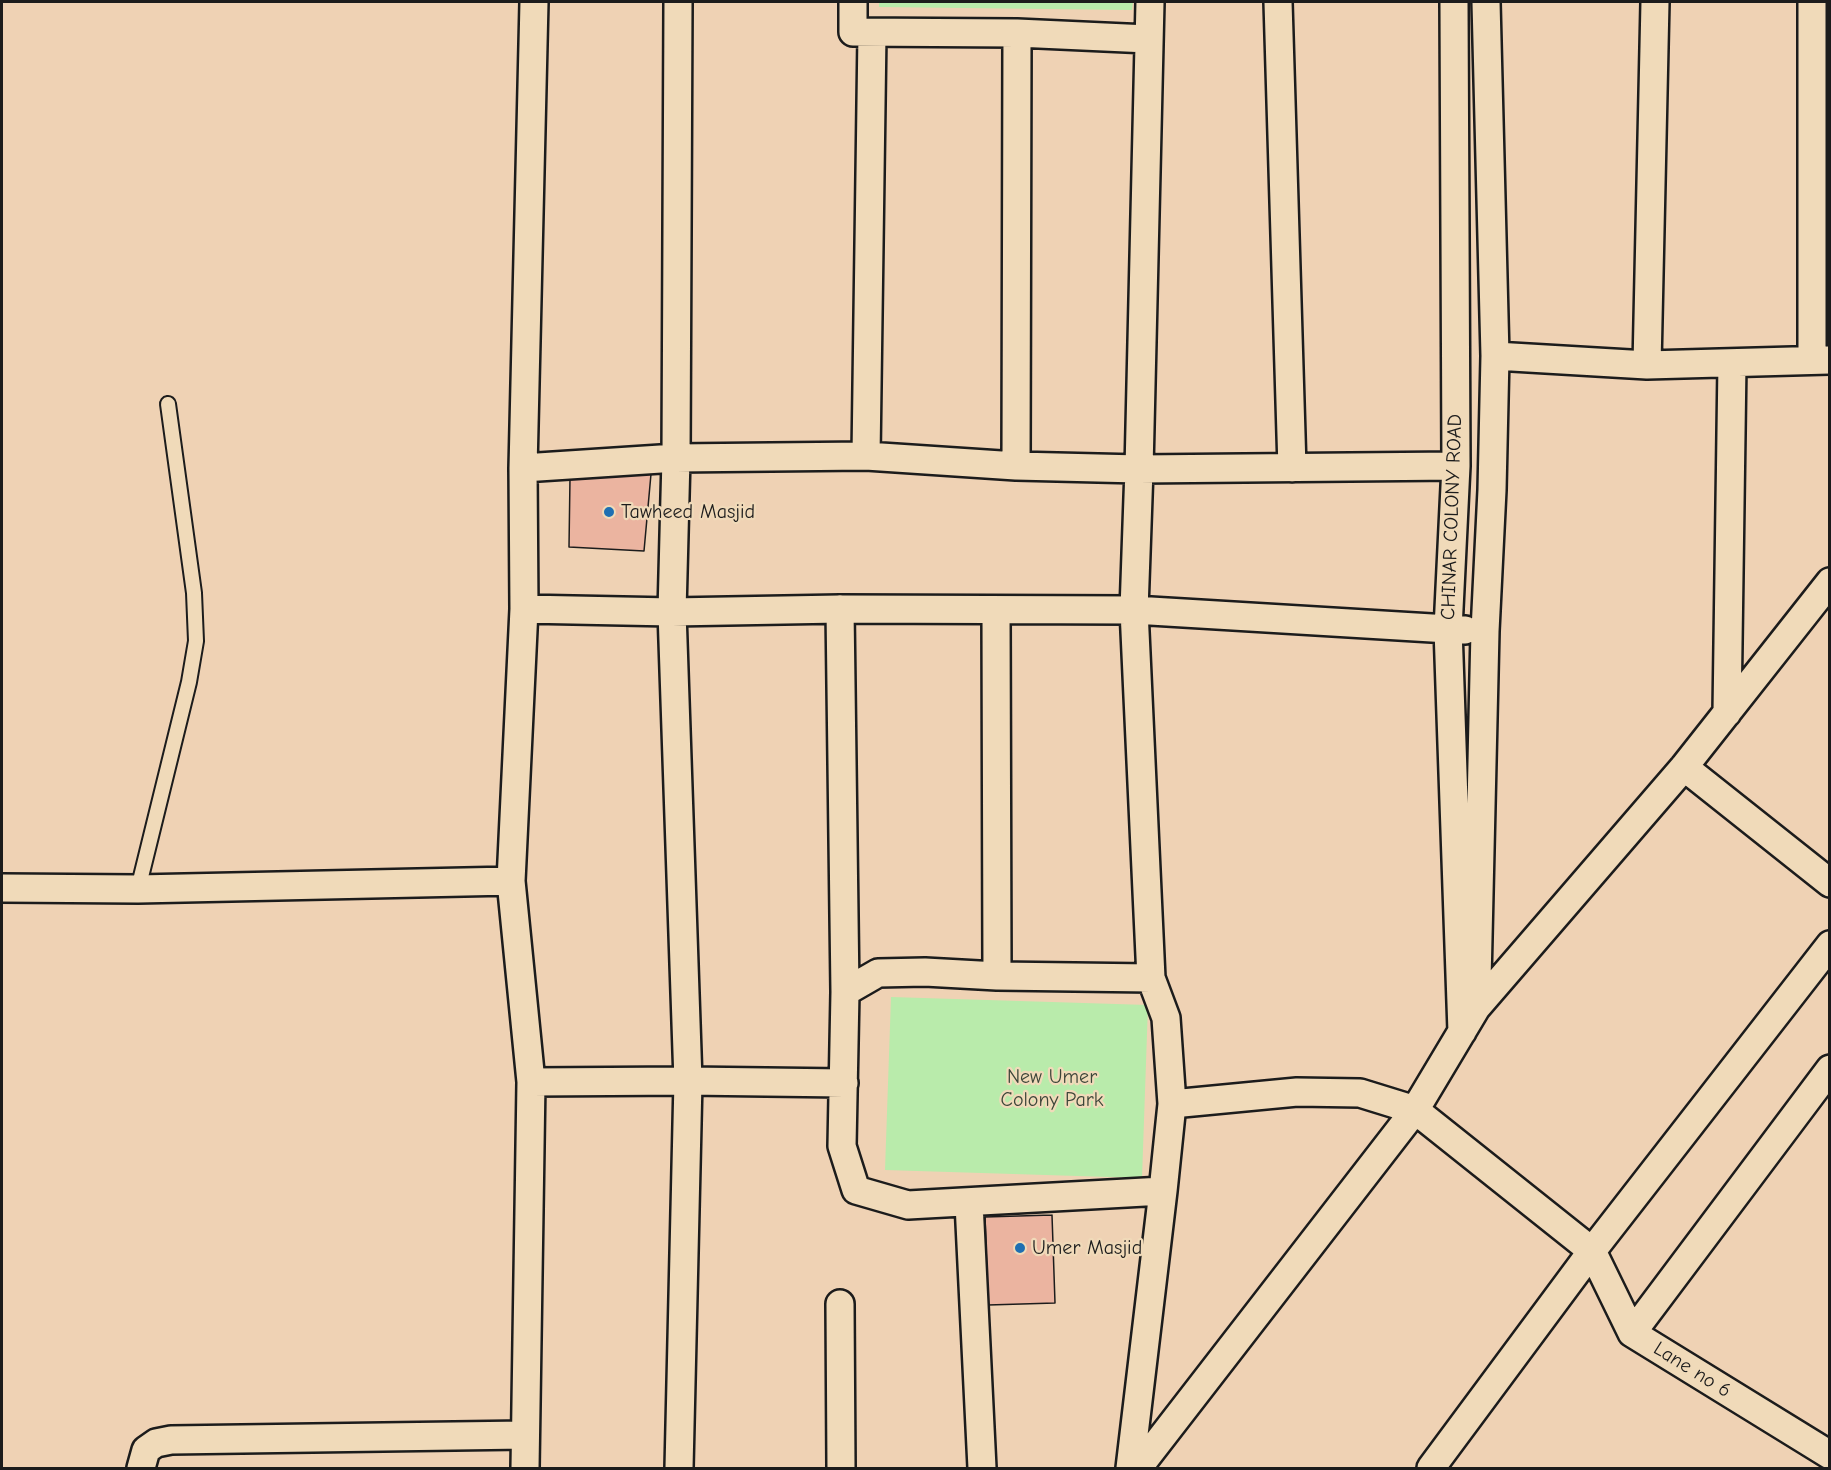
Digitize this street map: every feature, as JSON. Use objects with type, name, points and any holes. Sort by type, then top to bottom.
[{"type":"street","points":[[525,1468],[531,1082],[511,881],[524,609],[523,468],[534,2]]},
{"type":"street","points":[[678,2],[676,458],[672,612],[688,1080],[679,1468]]},
{"type":"street","points":[[853,2],[853,32],[1017,33],[1148,39]]},
{"type":"street","points":[[1130,1468],[1172,1104],[1166,1018],[1151,978],[1134,610],[1150,2]]},
{"type":"street","points":[[1278,2],[1292,468]]},
{"type":"street","name":"CHINAR COLONY ROAD","points":[[1454,2],[1456,466],[1448,629],[1462,1032]]},
{"type":"street","name":"CHINAR COLONY ROAD","points":[[1476,1008],[1485,631],[1492,490],[1495,356],[1486,2]]},
{"type":"street","points":[[1647,365],[1654,2]]},
{"type":"street","points":[[1495,356],[1647,365],[1821,360],[1812,2]]},
{"type":"street","points":[[866,456],[872,33]]},
{"type":"street","points":[[1016,466],[1017,33]]},
{"type":"street","points":[[1727,713],[1732,363]]},
{"type":"street","points":[[523,468],[676,458],[866,456],[1016,466],[1139,469],[1456,466]]},
{"type":"street","points":[[1138,1468],[1415,1110],[1476,1008],[1684,767],[1830,582]]},
{"type":"street","points":[[524,609],[672,612],[840,609],[1134,610],[1485,631]]},
{"type":"street","points":[[840,609],[845,992],[842,1146],[855,1190],[908,1205],[1163,1191]]},
{"type":"street","points":[[996,610],[997,976]]},
{"type":"street","points":[[1684,767],[1830,883]]},
{"type":"street","points":[[2,888],[138,889],[511,881]]},
{"type":"street","points":[[1431,1468],[1592,1251],[1830,945]]},
{"type":"street","points":[[845,992],[878,973],[925,972],[997,976],[1151,978]]},
{"type":"street","points":[[1632,1333],[1830,1069]]},
{"type":"street","points":[[531,1082],[688,1080],[844,1083]]},
{"type":"street","points":[[1172,1104],[1297,1092],[1360,1093],[1415,1110],[1592,1251]]},
{"type":"street","points":[[969,1203],[982,1468]]},
{"type":"street","name":"Lane no 6","points":[[1592,1251],[1632,1333],[1830,1455]]},
{"type":"street","points":[[840,1304],[841,1468]]},
{"type":"street","points":[[141,1468],[146,1450],[156,1443],[171,1440],[525,1436]]},
{"type":"lane","points":[[138,889],[189,682],[196,641],[194,593],[168,404]]},
{"type":"green space","points":[[879,2],[1133,2],[1132,10],[879,7]]},
{"type":"green space","name":"New Umer Colony Park","points":[[891,997],[1148,1005],[1142,1178],[885,1170]]},
{"type":"building","name":"Tawheed Masjid","points":[[651,474],[644,551],[569,547],[570,478]]},
{"type":"building","points":[[1052,1215],[1055,1303],[988,1305],[985,1217]]},
{"type":"place","name":"Tawheed Masjid","points":[[609,512]]},
{"type":"place","name":"Umer Masjid","points":[[1020,1248]]}]
